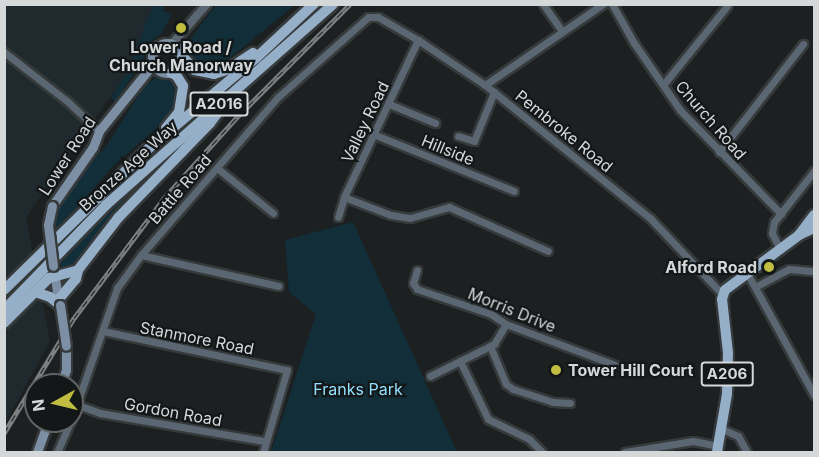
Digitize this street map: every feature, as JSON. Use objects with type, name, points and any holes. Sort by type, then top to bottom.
[{"type":"main road","name":"Bronze Age Way","points":[[4,290],[148,149],[278,38],[314,4]]},
{"type":"main road","name":"Bronze Age Way","points":[[4,310],[106,205],[333,4]]},
{"type":"main road","points":[[148,149],[179,111],[183,86],[180,79],[171,73],[160,72],[153,64],[153,52],[158,46],[172,44],[195,70],[214,74],[229,69],[278,38]]},
{"type":"main road","points":[[171,73],[180,66],[182,56]]},
{"type":"main road","name":"Lower Road","points":[[65,373],[66,346],[48,233],[52,206],[93,147],[99,131],[153,64]]},
{"type":"main road","points":[[35,292],[59,302],[76,279],[78,270],[118,218],[210,123],[237,88]]},
{"type":"main road","points":[[799,235],[814,215]]},
{"type":"main road","points":[[723,295],[730,285],[799,235],[814,228]]},
{"type":"main road","points":[[4,323],[54,271],[78,270]]},
{"type":"main road","name":"A206","points":[[718,449],[722,429],[728,352],[723,295]]},
{"type":"main road","points":[[37,453],[44,433]]},
{"type":"street","points":[[172,44],[207,4]]},
{"type":"street","points":[[543,4],[562,31]]},
{"type":"street","points":[[485,85],[603,4]]},
{"type":"street","name":"Church Road","points":[[612,4],[634,43],[680,110],[781,214]]},
{"type":"street","points":[[663,85],[727,6]]},
{"type":"street","name":"Pembroke Road","points":[[368,17],[378,17],[418,40],[494,92],[650,218],[723,295]]},
{"type":"street","name":"Battle Road","points":[[84,387],[117,288],[141,255],[278,97],[368,17]]},
{"type":"street","name":"Valley Road","points":[[338,217],[344,196],[418,40]]},
{"type":"street","points":[[719,152],[803,44]]},
{"type":"street","points":[[5,54],[67,101],[99,131]]},
{"type":"street","points":[[458,136],[474,141],[494,92]]},
{"type":"street","points":[[389,104],[435,123]]},
{"type":"street","name":"Hillside","points":[[373,134],[513,191]]},
{"type":"street","points":[[217,168],[273,213]]},
{"type":"street","points":[[780,249],[772,233],[774,222],[814,171]]},
{"type":"street","points":[[344,196],[391,215],[410,218],[449,207],[463,211],[548,251]]},
{"type":"street","points":[[141,255],[279,286]]},
{"type":"street","points":[[755,287],[789,269],[814,271]]},
{"type":"street","name":"Morris Drive","points":[[417,270],[413,283],[417,289],[491,314],[506,324],[615,365]]},
{"type":"street","points":[[747,273],[814,395]]},
{"type":"street","points":[[430,376],[490,346],[506,324]]},
{"type":"street","name":"Stanmore Road","points":[[103,331],[287,370],[264,441]]},
{"type":"street","points":[[490,346],[506,384],[513,389],[553,402],[570,403]]},
{"type":"street","points":[[460,361],[488,419],[529,439],[542,453]]},
{"type":"street","name":"Gordon Road","points":[[84,407],[100,413],[264,441]]},
{"type":"street","points":[[722,429],[738,436],[747,453]]},
{"type":"street","name":"Battle Road","points":[[57,453],[65,433]]},
{"type":"street","points":[[263,453],[264,441]]},
{"type":"street","points":[[625,453],[693,441],[718,449]]},
{"type":"shaded area","points":[[5,5],[153,5],[127,73],[26,217],[50,341],[33,373],[24,373],[24,389],[5,424]]},
{"type":"green space","points":[[153,5],[165,5],[163,11],[172,14],[162,33],[147,44],[142,62],[115,102],[111,97],[127,73]]},
{"type":"green space","points":[[216,5],[295,5],[220,66],[199,67],[187,52],[188,42]]},
{"type":"green space","points":[[159,74],[173,79],[177,91],[175,109],[115,164],[56,231],[54,218],[67,190],[106,146],[144,87]]},
{"type":"green space","points":[[180,142],[182,143],[115,212],[78,262],[61,268],[60,259],[78,238]]},
{"type":"green space","name":"Franks Park","points":[[353,222],[457,452],[271,452],[316,314],[289,292],[285,240]]},
{"type":"railway","points":[[4,433],[74,318],[165,197],[238,116],[350,4]]},
{"type":"place","name":"Lower Road / Church Manorway","points":[[181,28]]},
{"type":"place","name":"Alford Road","points":[[769,267]]},
{"type":"place","name":"Tower Hill Court","points":[[556,370]]}]
